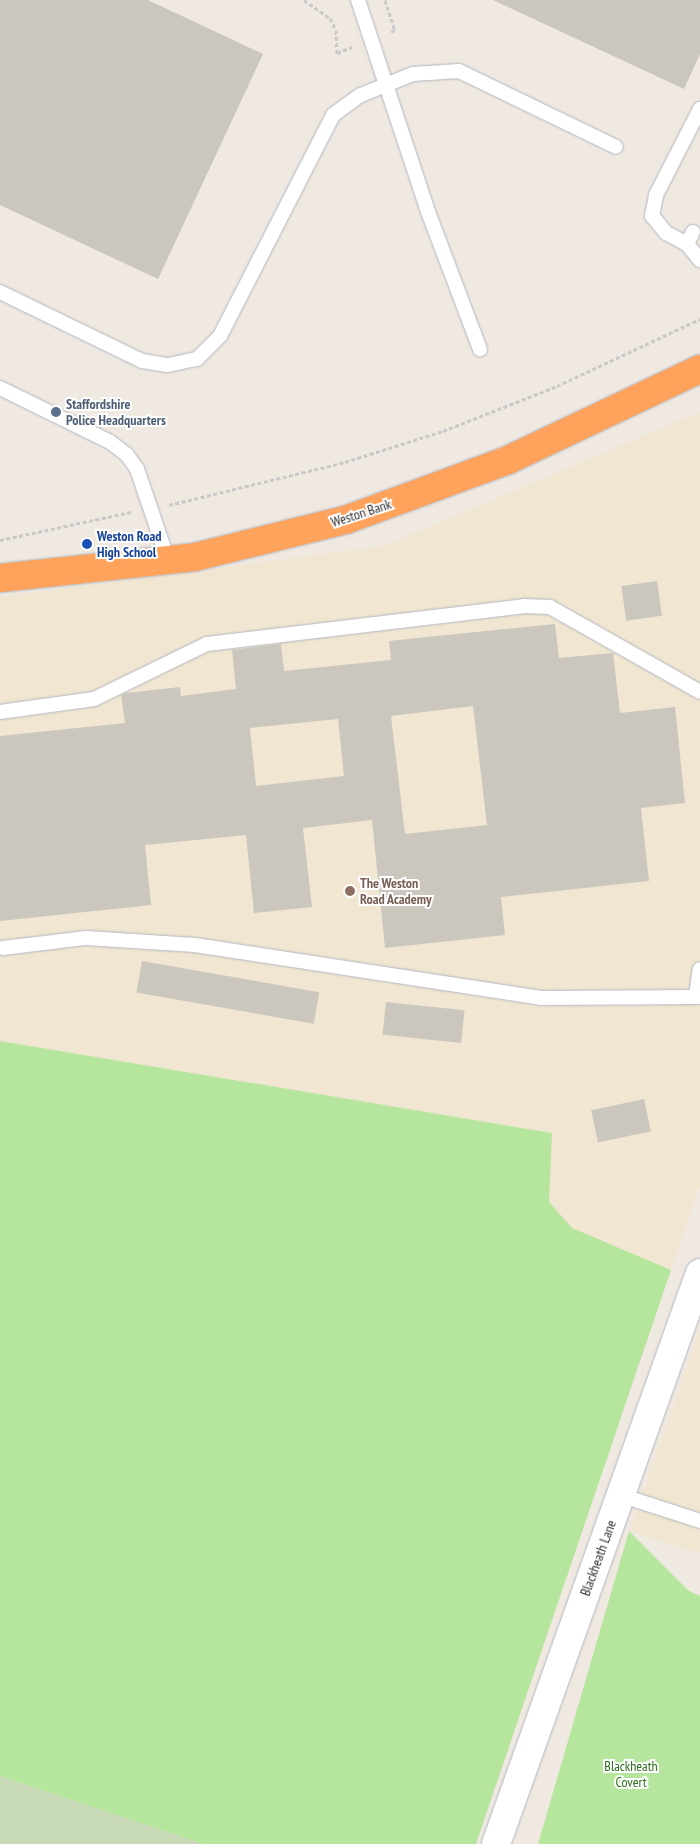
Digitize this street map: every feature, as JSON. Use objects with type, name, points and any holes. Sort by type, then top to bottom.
[{"type":"highway","name":"Weston Bank","points":[[0,578],[196,557],[348,519],[508,460],[700,369]]},
{"type":"street","name":"Blackheath Lane","points":[[496,1844],[700,1273]]},
{"type":"lane","points":[[358,0],[388,86],[427,209],[480,349]]},
{"type":"lane","points":[[0,292],[142,361],[168,365],[197,359],[220,336],[333,115],[361,94],[388,86],[413,74],[459,71],[616,147]]},
{"type":"lane","points":[[700,108],[656,195],[652,216],[666,233],[690,238],[700,260]]},
{"type":"lane","points":[[0,388],[110,442],[127,455],[137,469],[168,560]]},
{"type":"lane","points":[[0,712],[94,699],[208,644],[524,606],[550,607],[700,692]]},
{"type":"lane","points":[[3,948],[86,938],[195,945],[541,998],[698,996],[700,969]]},
{"type":"lane","points":[[620,1495],[700,1520]]},
{"type":"path","points":[[304,0],[330,18],[336,30],[337,53]]},
{"type":"path","points":[[385,0],[395,30]]},
{"type":"path","points":[[183,503],[345,462],[443,431],[557,386],[700,319]]},
{"type":"path","points":[[0,540],[126,514]]},
{"type":"shaded area","name":"The Weston Road Academy","points":[[700,412],[700,1185],[476,1844],[203,1844],[0,1776],[0,597],[384,546]]},
{"type":"shaded area","points":[[700,1330],[700,1553],[629,1531]]},
{"type":"green space","points":[[0,1041],[552,1133],[549,1202],[572,1228],[671,1270],[476,1844],[203,1844],[0,1776]]},
{"type":"green space","name":"Blackheath Covert","points":[[629,1531],[689,1591],[700,1596],[700,1844],[538,1844]]},
{"type":"green space","points":[[0,1776],[203,1844],[0,1844]]},
{"type":"building","points":[[0,0],[148,0],[263,54],[158,279],[0,205]]},
{"type":"building","points":[[493,0],[700,0],[700,54],[684,89]]},
{"type":"building","points":[[657,581],[662,616],[626,621],[621,586]]},
{"type":"building","points":[[555,624],[559,658],[613,653],[620,713],[675,707],[685,803],[641,808],[649,881],[501,897],[505,935],[385,948],[372,820],[303,828],[312,907],[254,913],[246,835],[145,845],[151,905],[0,921],[0,736],[125,723],[121,695],[126,693],[180,687],[181,696],[236,689],[232,650],[281,644],[284,671],[391,660],[389,641]],"holes":[[[473,706],[487,825],[405,834],[391,716]],[[338,719],[344,776],[256,786],[250,728]]]},
{"type":"building","points":[[142,961],[319,992],[314,1024],[136,993]]},
{"type":"building","points":[[386,1002],[465,1010],[461,1043],[383,1035]]},
{"type":"building","points":[[644,1099],[651,1131],[598,1143],[591,1110]]},
{"type":"place","name":"Staffordshire Police Headquarters","points":[[56,412]]},
{"type":"place","name":"Weston Road High School","points":[[87,544]]},
{"type":"place","name":"The Weston Road Academy","points":[[350,891]]}]
